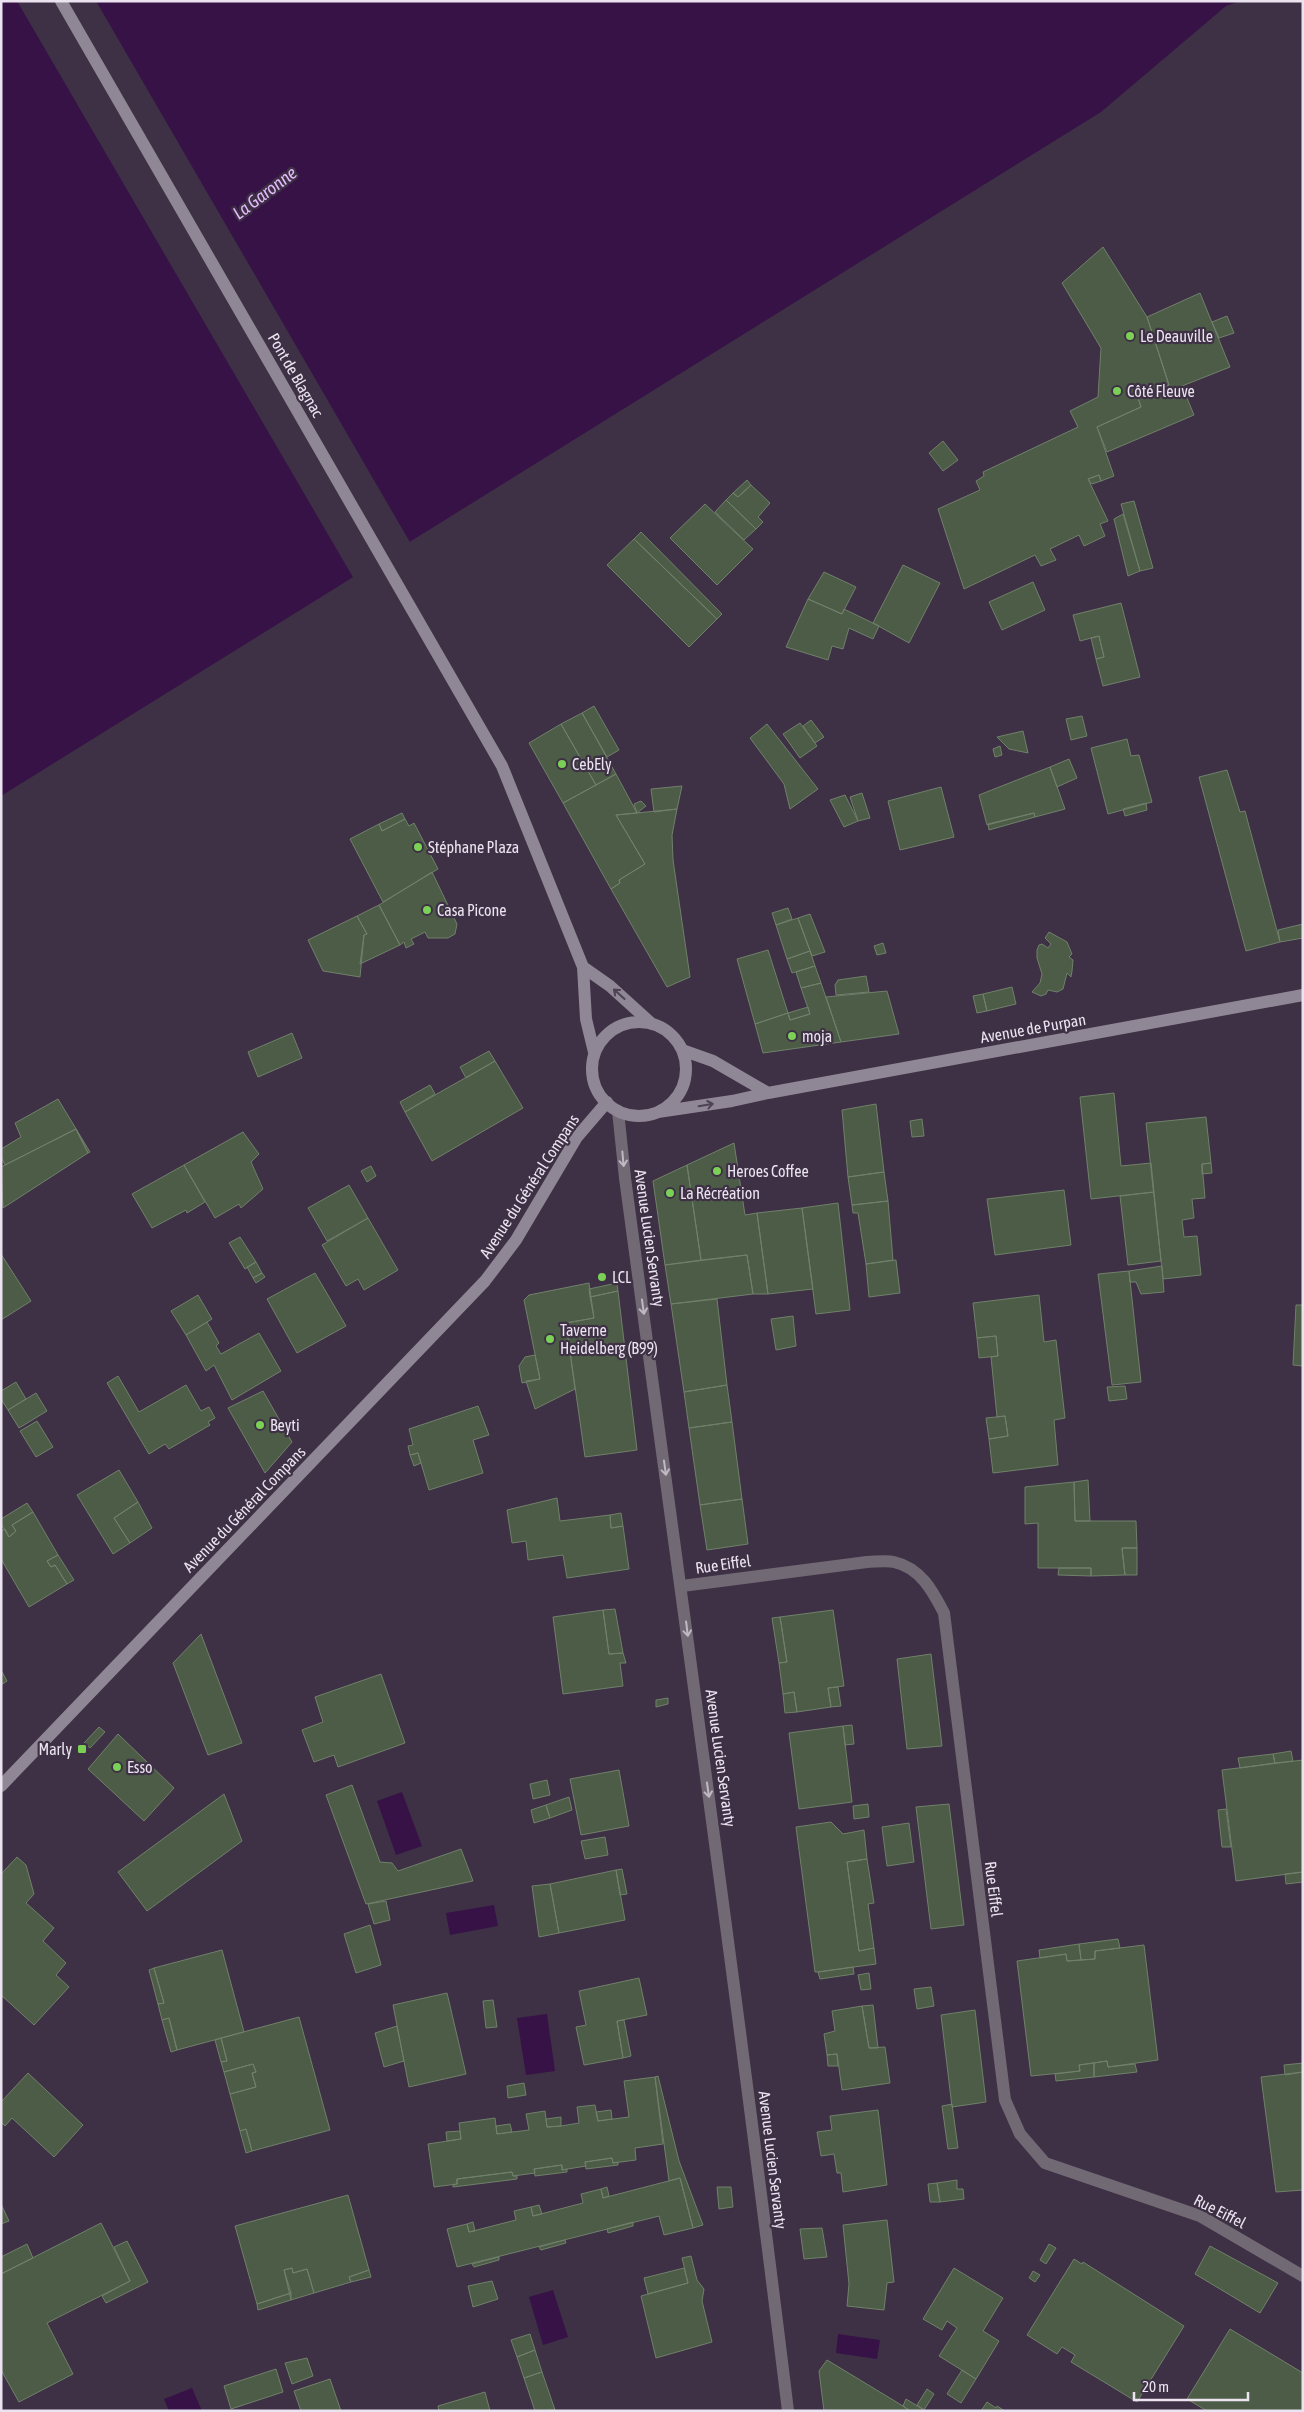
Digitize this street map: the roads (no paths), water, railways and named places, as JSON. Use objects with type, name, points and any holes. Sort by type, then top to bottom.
[{"type":"main road","name":"Pont de Blagnac","points":[[61,1],[502,766],[583,966]]},
{"type":"main road","points":[[583,966],[610,986],[653,1025]]},
{"type":"main road","points":[[583,966],[586,1019],[594,1052],[594,1076],[598,1091],[607,1102],[618,1111],[631,1115],[645,1116],[658,1112],[671,1104],[684,1086],[686,1068],[682,1050],[667,1031],[653,1025],[641,1023],[619,1028],[600,1041],[594,1052]]},
{"type":"main road","name":"Avenue de Purpan","points":[[658,1112],[732,1101],[768,1092],[1303,995]]},
{"type":"main road","points":[[682,1050],[713,1060],[768,1092]]},
{"type":"main road","name":"Avenue du Général Compans","points":[[1,1786],[485,1281],[516,1240],[577,1137],[607,1102]]},
{"type":"street","name":"Avenue Lucien Servanty","points":[[618,1111],[628,1203],[682,1586],[760,2181],[788,2411]]},
{"type":"street","name":"Rue Eiffel","points":[[682,1586],[867,1562],[894,1562],[918,1573],[932,1590],[944,1613],[1005,2100],[1020,2134],[1045,2163],[1200,2216],[1303,2276]]},
{"type":"water","name":"La Garonne","points":[[1,1],[1241,1],[1226,6],[1101,112],[1,796]]},
{"type":"water","points":[[402,1792],[422,1846],[396,1855],[377,1801]]},
{"type":"water","points":[[494,1905],[498,1926],[450,1935],[446,1913]]},
{"type":"water","points":[[547,2014],[555,2071],[526,2075],[517,2018]]},
{"type":"water","points":[[553,2290],[568,2337],[543,2345],[529,2297]]},
{"type":"water","points":[[838,2334],[880,2340],[877,2359],[836,2353]]},
{"type":"water","points":[[192,2388],[202,2411],[169,2411],[164,2399]]},
{"type":"place","name":"Le Deauville","points":[[1130,336]]},
{"type":"place","name":"Côté Fleuve","points":[[1117,391]]},
{"type":"place","name":"CebEly","points":[[562,764]]},
{"type":"place","name":"Stéphane Plaza","points":[[418,847]]},
{"type":"place","name":"Casa Picone","points":[[427,910]]},
{"type":"place","name":"moja","points":[[792,1036]]},
{"type":"place","name":"Heroes Coffee","points":[[717,1171]]},
{"type":"place","name":"La Récréation","points":[[670,1193]]},
{"type":"place","name":"LCL","points":[[602,1277]]},
{"type":"place","name":"Taverne Heidelberg (B99)","points":[[550,1339]]},
{"type":"place","name":"Beyti","points":[[260,1425]]},
{"type":"place","name":"Marly","points":[[82,1749]]},
{"type":"place","name":"Esso","points":[[117,1767]]}]
